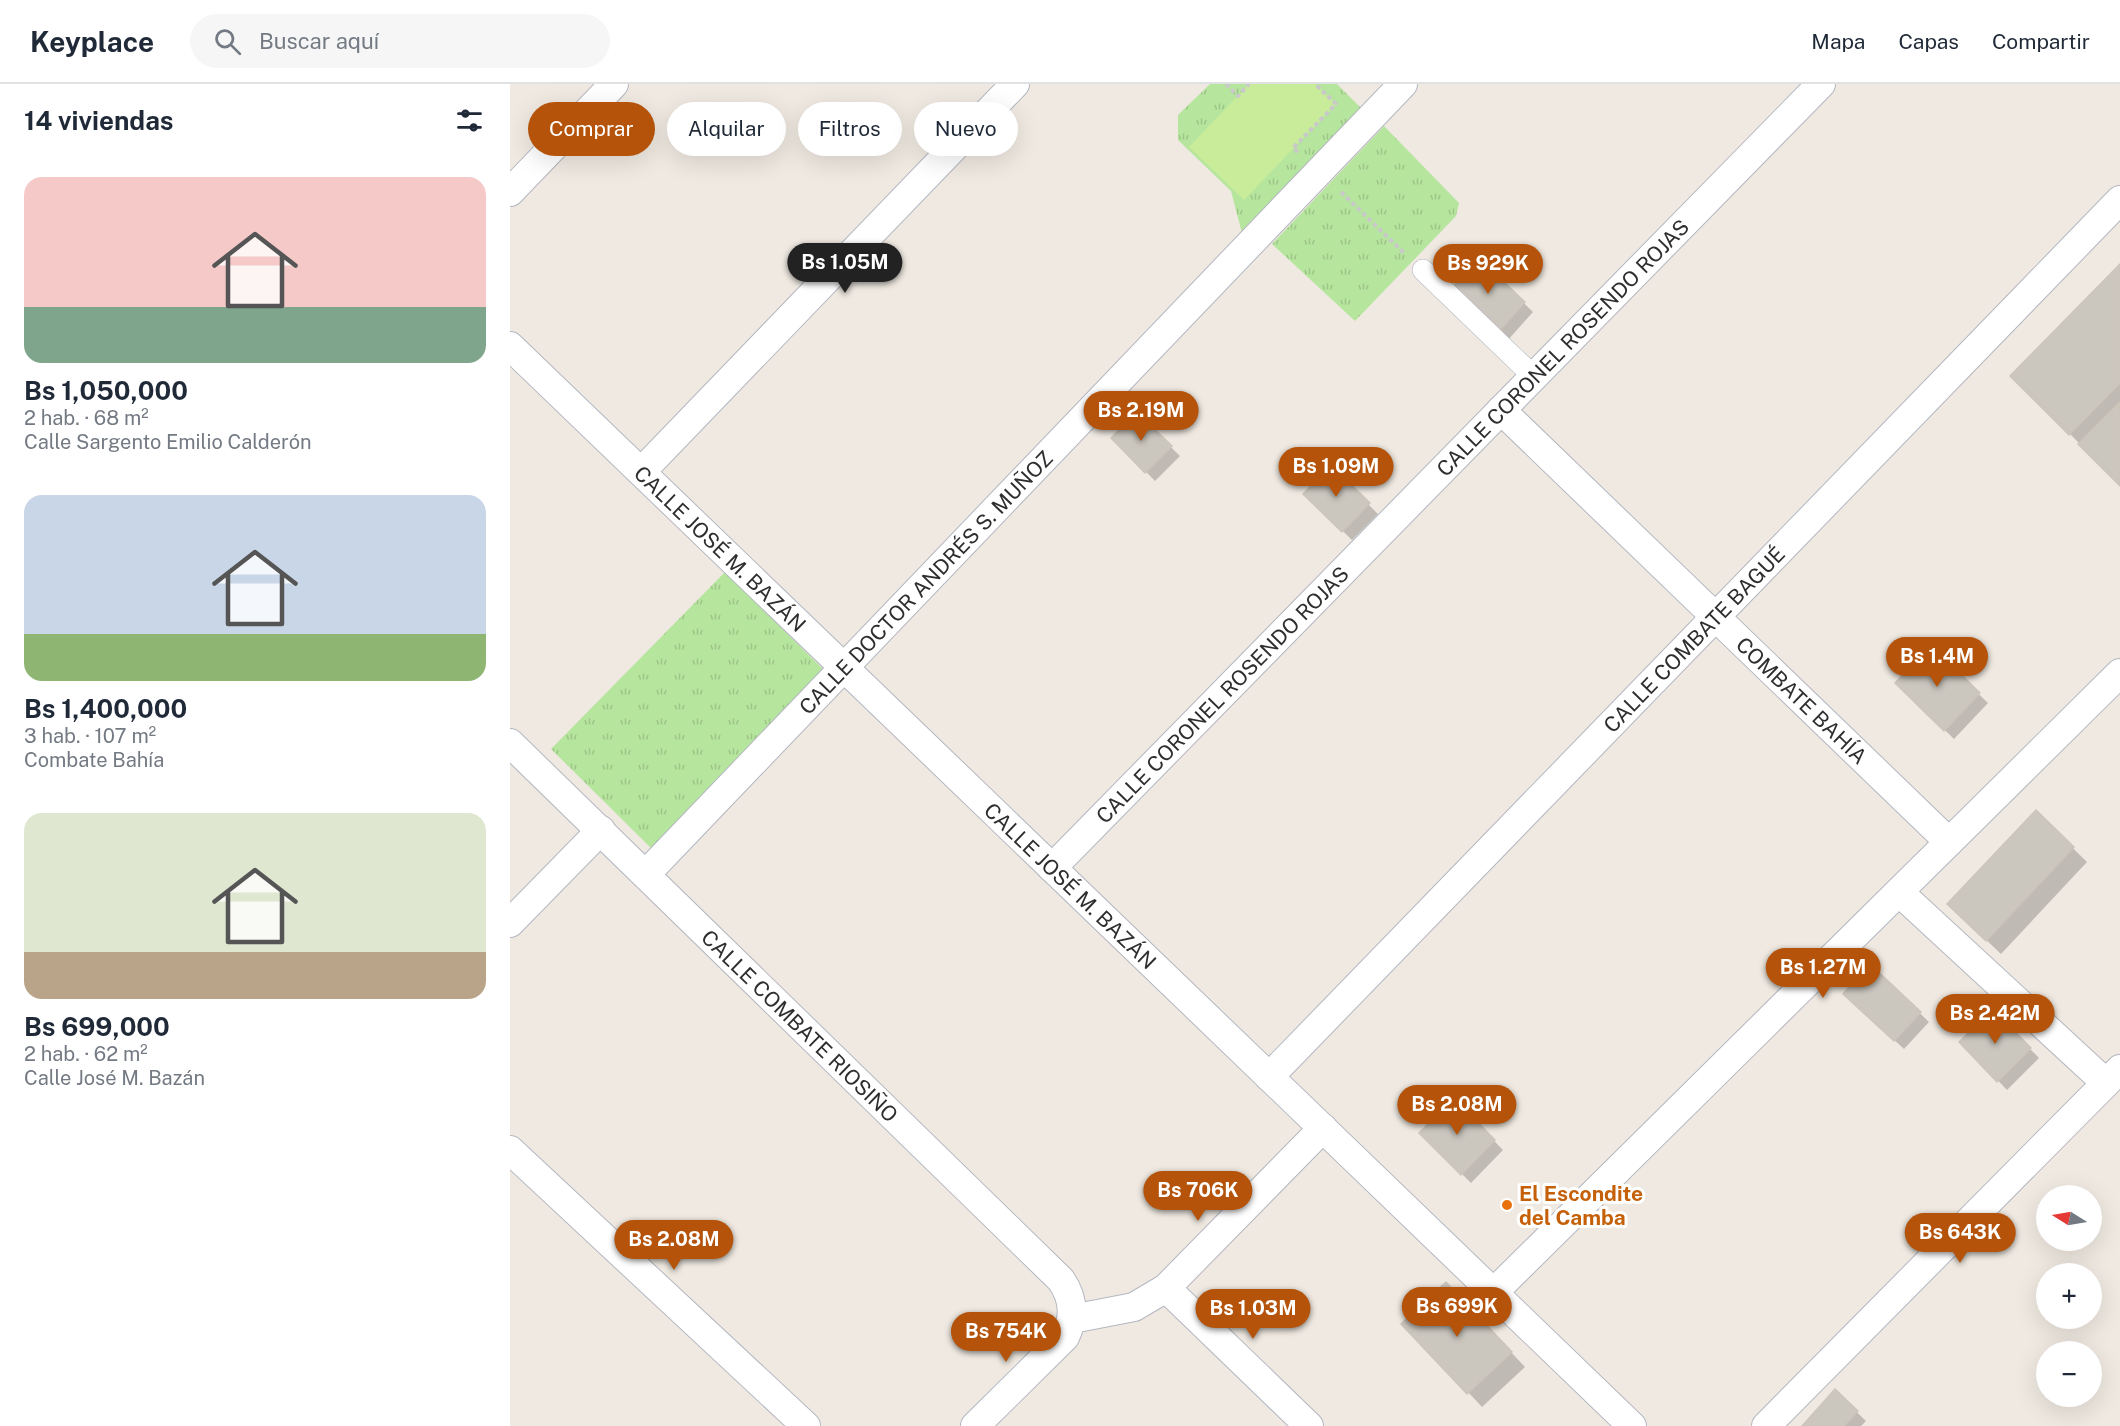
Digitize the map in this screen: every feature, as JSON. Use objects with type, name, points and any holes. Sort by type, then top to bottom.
[{"type":"street","points":[[510,192],[614,84]]},
{"type":"street","points":[[641,472],[1015,84]]},
{"type":"street","name":"CALLE DOCTOR ANDRÉS S. MUÑOZ","points":[[646,874],[1404,84]]},
{"type":"street","name":"CALLE CORONEL ROSENDO ROJAS","points":[[1052,868],[1821,84]]},
{"type":"street","name":"CALLE COMBATE BAGUÉ","points":[[1269,1077],[2120,200]]},
{"type":"street","points":[[1423,270],[1534,377]]},
{"type":"street","name":"CALLE JOSÉ M. BAZÁN","points":[[510,346],[1632,1426]]},
{"type":"street","name":"COMBATE BAHÍA","points":[[1501,410],[1949,842]]},
{"type":"street","points":[[1493,1293],[2120,673]]},
{"type":"street","name":"CALLE COMBATE RIOSIÑO","points":[[510,743],[1061,1280],[1068,1289],[1072,1301],[1072,1319]]},
{"type":"street","points":[[510,923],[601,830]]},
{"type":"street","points":[[1766,1426],[2113,1076],[1899,892]]},
{"type":"street","points":[[975,1426],[1065,1337],[1072,1319],[1134,1307],[1166,1288],[1323,1128]]},
{"type":"street","points":[[510,1150],[806,1426]]},
{"type":"street","points":[[1166,1288],[1298,1423]]},
{"type":"path","points":[[1226,84],[1238,96],[1250,84]]},
{"type":"green space","points":[[1210,84],[1337,84],[1364,111],[1243,237],[1231,191],[1178,140],[1178,115]]},
{"type":"green space","points":[[1249,84],[1315,84],[1336,104],[1244,200],[1189,147]]},
{"type":"green space","points":[[1384,126],[1459,203],[1456,216],[1355,321],[1272,244]]},
{"type":"green space","points":[[725,572],[827,673],[653,850],[551,749]]},
{"type":"building","points":[[1480,259],[1525,302],[1498,332],[1451,289]]},
{"type":"building","points":[[2120,264],[2120,383],[2069,435],[2010,376]]},
{"type":"building","points":[[2120,402],[2120,486],[2078,444]]},
{"type":"building","points":[[1137,412],[1172,446],[1145,473],[1111,438]]},
{"type":"building","points":[[1331,465],[1370,503],[1342,532],[1303,494]]},
{"type":"building","points":[[1931,645],[1980,693],[1944,731],[1895,683]]},
{"type":"building","points":[[2036,810],[2074,847],[1986,941],[1947,904]]},
{"type":"building","points":[[1870,964],[1921,1012],[1894,1041],[1843,994]]},
{"type":"building","points":[[1993,1009],[2031,1048],[1997,1082],[1959,1042]]},
{"type":"building","points":[[1454,1098],[1495,1140],[1461,1175],[1419,1133]]},
{"type":"building","points":[[1446,1282],[1512,1352],[1467,1394],[1401,1324]]},
{"type":"building","points":[[1835,1389],[1858,1411],[1844,1426],[1802,1426]]},
{"type":"place","name":"El Escondite del Camba","points":[[1507,1205]]}]
